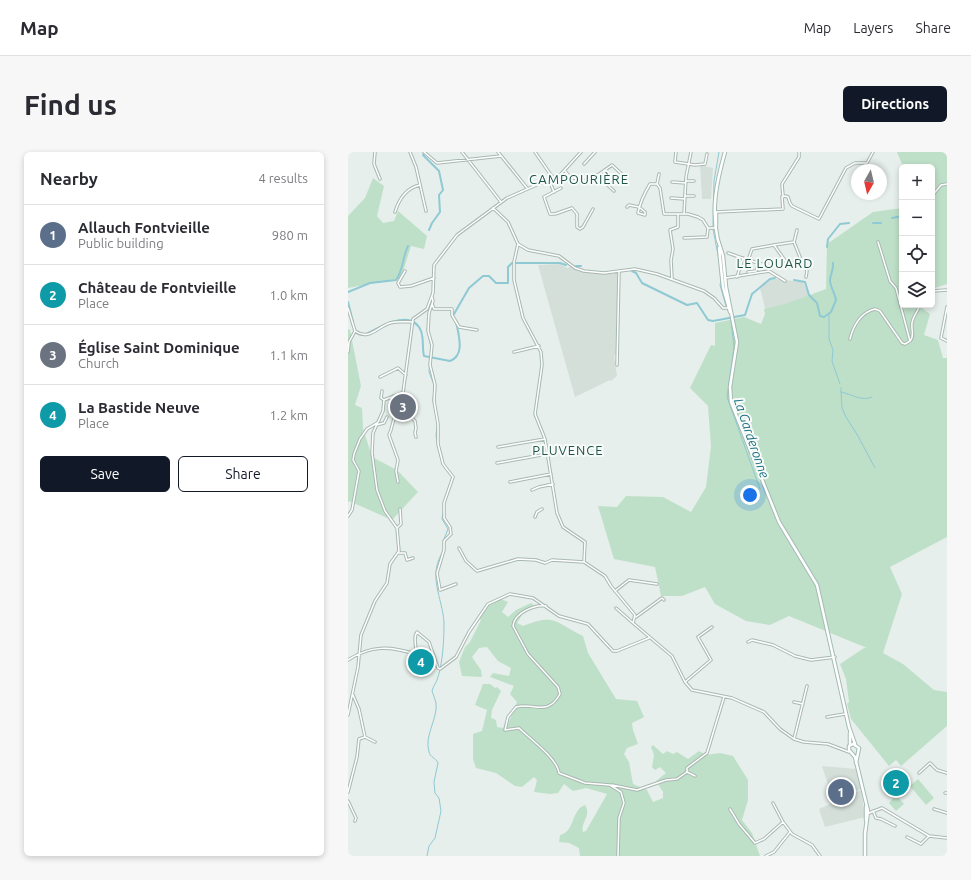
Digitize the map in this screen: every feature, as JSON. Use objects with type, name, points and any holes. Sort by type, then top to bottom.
[{"type":"main road","points":[[725,152],[716,182],[715,212],[724,278],[737,342],[730,392],[735,412],[765,488],[786,535],[817,585],[847,714],[849,727],[849,752],[853,754],[858,753]]},
{"type":"main road","points":[[849,727],[855,744],[859,748],[856,763]]},
{"type":"main road","points":[[850,746],[855,744]]},
{"type":"main road","points":[[853,754],[867,812],[865,856]]},
{"type":"street","points":[[375,152],[374,164],[380,179]]},
{"type":"street","points":[[410,152],[416,167],[426,211]]},
{"type":"street","points":[[425,152],[437,163],[501,156]]},
{"type":"street","points":[[462,152],[501,202]]},
{"type":"street","points":[[498,152],[526,188]]},
{"type":"street","points":[[535,152],[553,178]]},
{"type":"street","points":[[456,584],[440,590],[437,578],[438,568],[444,550],[444,541],[451,534],[450,527],[444,518],[444,503],[453,477],[443,464],[438,444],[438,424],[434,402],[435,385],[430,365],[432,345],[428,331],[429,313],[434,299],[432,297],[435,263],[450,247],[457,236],[493,208],[513,194],[553,178],[565,171],[581,152]]},
{"type":"street","points":[[584,164],[595,152]]},
{"type":"street","points":[[676,152],[675,162],[704,165],[707,154]]},
{"type":"street","points":[[684,214],[686,182],[691,152]]},
{"type":"street","points":[[715,212],[783,209],[782,184],[799,157],[799,152]]},
{"type":"street","points":[[783,196],[788,197],[792,206],[819,219],[846,168],[855,163],[867,163],[874,152]]},
{"type":"street","points":[[565,171],[570,177],[587,182],[612,165],[628,179]]},
{"type":"street","points":[[597,174],[614,191]]},
{"type":"street","points":[[656,184],[659,174]]},
{"type":"street","points":[[548,180],[554,192]]},
{"type":"street","points":[[672,182],[694,181]]},
{"type":"street","points":[[627,207],[629,205],[639,207],[645,212],[645,215],[638,214],[639,207],[642,197],[650,184],[656,184],[660,188],[661,208],[664,214],[684,214],[702,218],[708,228],[707,237],[684,238]]},
{"type":"street","points":[[935,192],[941,185],[947,184]]},
{"type":"street","points":[[396,212],[399,199],[412,188],[420,185]]},
{"type":"street","points":[[561,188],[544,196],[543,199],[550,214],[555,214],[572,208],[577,214],[576,225],[578,229],[583,227],[593,209]]},
{"type":"street","points":[[685,196],[694,196]]},
{"type":"street","points":[[671,198],[685,199]]},
{"type":"street","points":[[493,208],[508,222],[518,244],[528,250],[559,256],[578,270],[604,273],[642,270],[704,291],[714,298],[723,308],[730,308]]},
{"type":"street","points":[[672,279],[671,260],[673,249],[670,230],[678,227],[678,214]]},
{"type":"street","points":[[708,228],[716,227]]},
{"type":"street","points":[[797,230],[794,242],[800,257]]},
{"type":"street","points":[[748,260],[752,249],[794,242]]},
{"type":"street","points":[[878,242],[890,281],[896,288],[910,341]]},
{"type":"street","points":[[518,244],[514,263],[514,280],[523,318],[539,346],[542,365],[535,414],[545,439],[555,503],[562,526],[585,542],[584,562]]},
{"type":"street","points":[[774,245],[786,262],[797,262],[802,264],[807,271],[806,277]]},
{"type":"street","points":[[728,254],[765,266]]},
{"type":"street","points":[[737,277],[743,258]]},
{"type":"street","points":[[748,272],[756,271],[758,263]]},
{"type":"street","points":[[405,271],[398,283],[400,287],[414,285],[434,278]]},
{"type":"street","points":[[617,365],[619,271]]},
{"type":"street","points":[[724,278],[769,272],[785,281]]},
{"type":"street","points":[[935,291],[947,290]]},
{"type":"street","points":[[355,331],[363,335],[368,335],[389,323],[413,321],[427,309],[432,297]]},
{"type":"street","points":[[432,304],[434,309],[452,309],[460,327],[477,330]]},
{"type":"street","points":[[947,307],[941,338],[947,341]]},
{"type":"street","points":[[348,308],[355,331],[350,342],[348,352]]},
{"type":"street","points":[[850,339],[856,323],[865,314],[875,309],[880,311],[902,343],[905,344],[910,341],[913,335],[912,321],[918,308]]},
{"type":"street","points":[[413,321],[403,393],[408,410],[415,422],[416,437]]},
{"type":"street","points":[[514,352],[539,346]]},
{"type":"street","points":[[380,377],[398,368],[406,375]]},
{"type":"street","points":[[348,715],[353,696],[360,652],[361,634],[375,601],[387,583],[390,564],[398,553],[397,528],[382,503],[375,481],[372,454],[373,433],[383,411],[384,400],[381,396],[382,391]]},
{"type":"street","points":[[384,400],[403,393]]},
{"type":"street","points":[[391,398],[395,406],[396,413],[392,420],[392,428],[389,435],[390,443],[398,460],[396,471],[398,482]]},
{"type":"street","points":[[395,406],[406,401]]},
{"type":"street","points":[[401,414],[405,410],[408,410]]},
{"type":"street","points":[[396,413],[411,417]]},
{"type":"street","points":[[348,516],[352,510],[359,475],[359,468],[354,460],[354,454],[360,439],[367,429],[376,424],[384,424],[387,418]]},
{"type":"street","points":[[498,448],[545,439]]},
{"type":"street","points":[[497,464],[547,454]]},
{"type":"street","points":[[510,482],[551,474]]},
{"type":"street","points":[[532,490],[538,486],[553,484]]},
{"type":"street","points":[[397,528],[401,524],[400,509]]},
{"type":"street","points":[[535,517],[537,512],[542,509]]},
{"type":"street","points":[[459,548],[464,559],[473,569],[481,570],[518,559],[536,560],[545,563],[552,560],[584,562],[605,576],[636,617]]},
{"type":"street","points":[[398,553],[406,553],[407,560],[413,558]]},
{"type":"street","points":[[615,591],[629,580],[656,584]]},
{"type":"street","points":[[348,660],[360,652],[386,647],[408,651],[414,654],[417,649],[415,635],[417,632],[429,642],[438,668],[440,669],[456,656],[469,632],[491,602],[510,594],[533,598],[559,616],[588,624],[613,651],[617,651],[649,638]]},
{"type":"street","points":[[633,623],[636,617],[656,600],[662,598],[664,600]]},
{"type":"street","points":[[546,606],[539,605],[530,608],[516,618],[513,626],[528,654],[558,687],[560,694],[553,705],[548,707],[516,707],[508,717],[505,730],[519,728],[537,746],[550,755],[559,773],[585,783],[610,785],[637,790],[666,780],[677,779],[687,772],[687,768],[708,753],[724,697]]},
{"type":"street","points":[[616,608],[649,638],[658,642],[672,656],[685,682],[692,690],[734,699],[764,712],[780,729],[794,739],[806,743],[828,744],[849,752]]},
{"type":"street","points":[[685,682],[711,660],[698,637],[712,627]]},
{"type":"street","points":[[748,642],[752,640],[772,644],[795,656],[811,660],[834,656]]},
{"type":"street","points":[[794,739],[807,686]]},
{"type":"street","points":[[353,696],[359,709],[365,737]]},
{"type":"street","points":[[794,702],[803,704]]},
{"type":"street","points":[[827,717],[847,714]]},
{"type":"street","points":[[348,792],[357,757],[359,738],[365,737],[375,742]]},
{"type":"street","points":[[844,750],[850,746]]},
{"type":"street","points":[[919,773],[930,763],[937,770],[947,773]]},
{"type":"street","points":[[687,772],[695,776]]},
{"type":"street","points":[[610,785],[621,792],[623,799],[623,806],[619,818],[618,856]]},
{"type":"street","points":[[348,801],[356,818],[355,821]]},
{"type":"street","points":[[773,803],[790,832],[815,848],[820,856]]},
{"type":"street","points":[[867,812],[873,812],[877,808],[883,808],[928,836],[946,838],[947,834]]},
{"type":"street","points":[[730,809],[738,824],[755,843],[764,839],[783,822]]},
{"type":"street","points":[[934,809],[947,813]]},
{"type":"street","points":[[873,812],[876,818],[895,826]]},
{"type":"street","points":[[766,856],[774,852],[790,832]]},
{"type":"street","points":[[907,837],[922,844],[928,836]]},
{"type":"shaded area","points":[[700,165],[713,168],[711,199],[702,199]]},
{"type":"shaded area","points":[[561,264],[567,268],[573,266],[583,272],[604,274],[616,273],[618,275],[616,353],[614,357],[617,376],[611,381],[610,380],[575,397],[538,265]]},
{"type":"shaded area","points":[[776,279],[803,282],[810,298],[766,312],[760,288],[770,280]]},
{"type":"shaded area","points":[[822,766],[856,769],[861,789],[833,800]]},
{"type":"shaded area","points":[[861,790],[865,817],[825,827],[819,809]]},
{"type":"green space","points":[[897,152],[947,152],[947,284],[935,288],[935,164],[902,164]]},
{"type":"green space","points":[[373,178],[384,186],[377,216],[383,223],[394,221],[398,211],[427,236],[424,249],[411,246],[401,278],[348,288],[348,216],[365,198]]},
{"type":"green space","points":[[899,208],[899,308],[922,308],[930,314],[924,335],[938,340],[943,358],[947,358],[947,537],[890,567],[902,594],[883,653],[903,664],[934,690],[947,692],[947,726],[901,766],[896,760],[889,766],[851,719],[847,704],[849,702],[846,679],[840,664],[864,648],[867,648],[789,616],[770,625],[746,621],[715,604],[705,587],[682,596],[661,596],[655,567],[614,559],[598,506],[617,507],[626,496],[663,497],[691,512],[706,487],[711,446],[708,406],[690,388],[711,345],[715,346],[715,323],[744,317],[761,324],[765,314],[764,309],[788,303],[826,289],[827,244],[873,212]]},
{"type":"green space","points":[[348,329],[350,330],[361,386],[355,405],[362,408],[363,428],[372,457],[397,470],[418,492],[392,520],[349,501],[348,503]]},
{"type":"green space","points":[[498,598],[508,602],[502,612],[508,617],[516,610],[531,603],[534,605],[521,614],[522,615],[517,623],[523,626],[542,620],[549,620],[560,623],[583,636],[588,653],[616,699],[637,701],[644,717],[632,723],[638,744],[627,748],[624,754],[629,762],[633,784],[647,790],[653,802],[663,798],[663,792],[656,781],[666,773],[660,767],[655,770],[652,767],[654,755],[651,747],[653,745],[663,754],[667,751],[673,754],[677,752],[688,759],[699,751],[706,755],[720,753],[733,756],[748,780],[748,800],[742,820],[752,833],[760,856],[580,856],[579,848],[569,843],[559,842],[560,835],[568,830],[577,811],[585,805],[587,809],[587,816],[583,825],[583,832],[586,831],[607,794],[586,788],[573,791],[564,784],[558,793],[550,794],[534,792],[537,780],[534,777],[522,787],[515,786],[496,773],[476,768],[473,759],[473,734],[482,731],[487,710],[475,705],[483,684],[490,684],[495,688],[497,687],[501,691],[492,710],[491,718],[496,720],[497,727],[503,728],[505,724],[508,724],[517,702],[510,694],[514,686],[490,677],[493,673],[509,676],[511,668],[498,661],[487,647],[479,648],[472,657],[481,670],[482,677],[462,676],[459,662],[465,647],[470,642],[481,620],[478,616],[484,608]]},
{"type":"green space","points":[[918,779],[934,798],[926,805],[910,786]]},
{"type":"green space","points":[[896,795],[904,804],[896,811],[889,803]]},
{"type":"waterway","points":[[425,152],[423,155],[439,171],[443,190],[439,195],[440,212],[429,230]]},
{"type":"waterway","name":"La Garderonne","points":[[713,226],[714,181],[719,152]]},
{"type":"waterway","points":[[892,218],[899,217]]},
{"type":"waterway","points":[[827,247],[828,239],[840,224],[849,223]]},
{"type":"waterway","points":[[873,223],[881,223]]},
{"type":"waterway","name":"La Garderonne","points":[[713,229],[719,260]]},
{"type":"waterway","points":[[348,292],[370,283],[396,280],[399,276],[408,246]]},
{"type":"waterway","points":[[454,314],[469,288],[483,276],[489,276],[496,283],[508,283],[508,267],[512,263],[560,263],[566,265]]},
{"type":"waterway","points":[[794,280],[805,282],[809,295],[817,303],[820,316],[824,317],[831,312],[836,300],[830,281],[833,263]]},
{"type":"waterway","points":[[576,266],[581,266]]},
{"type":"waterway","points":[[632,271],[636,273],[642,283],[687,305],[697,303],[708,320],[713,321],[745,315],[752,294],[770,279],[775,278]]},
{"type":"waterway","name":"La Garderonne","points":[[721,280],[720,285],[726,306]]},
{"type":"waterway","points":[[348,302],[353,322]]},
{"type":"waterway","points":[[829,314],[829,339],[833,350],[832,361],[840,384]]},
{"type":"waterway","name":"La Garderonne","points":[[731,320],[734,347],[727,397],[760,489]]},
{"type":"waterway","points":[[368,333],[381,326],[396,321],[411,321],[417,324],[421,331],[424,356],[450,361],[458,354],[460,344],[456,321]]},
{"type":"waterway","points":[[427,329],[431,347],[429,372],[434,385],[433,401],[436,416]]},
{"type":"waterway","points":[[841,388],[841,392],[856,397],[864,399],[872,397]]},
{"type":"waterway","points":[[841,392],[842,408],[846,417],[875,468]]},
{"type":"waterway","points":[[437,427],[436,435],[438,448]]},
{"type":"waterway","points":[[442,462],[445,468]]},
{"type":"waterway","points":[[444,502],[450,484]]},
{"type":"waterway","points":[[443,513],[442,519],[448,529],[444,539]]},
{"type":"waterway","points":[[427,856],[429,846],[435,838],[441,811],[439,798],[435,793],[434,782],[438,763],[430,754],[428,739],[436,709],[436,703],[432,691],[440,671],[442,657],[444,622],[436,579],[436,570],[442,553]]},
{"type":"place","name":"Église Saint Dominique","points":[[403,407]]},
{"type":"place","name":"La Bastide Neuve","points":[[421,662]]},
{"type":"place","name":"Château de Fontvieille","points":[[896,783]]},
{"type":"place","name":"Allauch Fontvieille","points":[[841,792]]},
{"type":"district","name":"CAMPOURIÈRE","points":[[579,179]]},
{"type":"district","name":"LE LOUARD","points":[[775,263]]},
{"type":"district","name":"PLUVENCE","points":[[568,450]]}]
